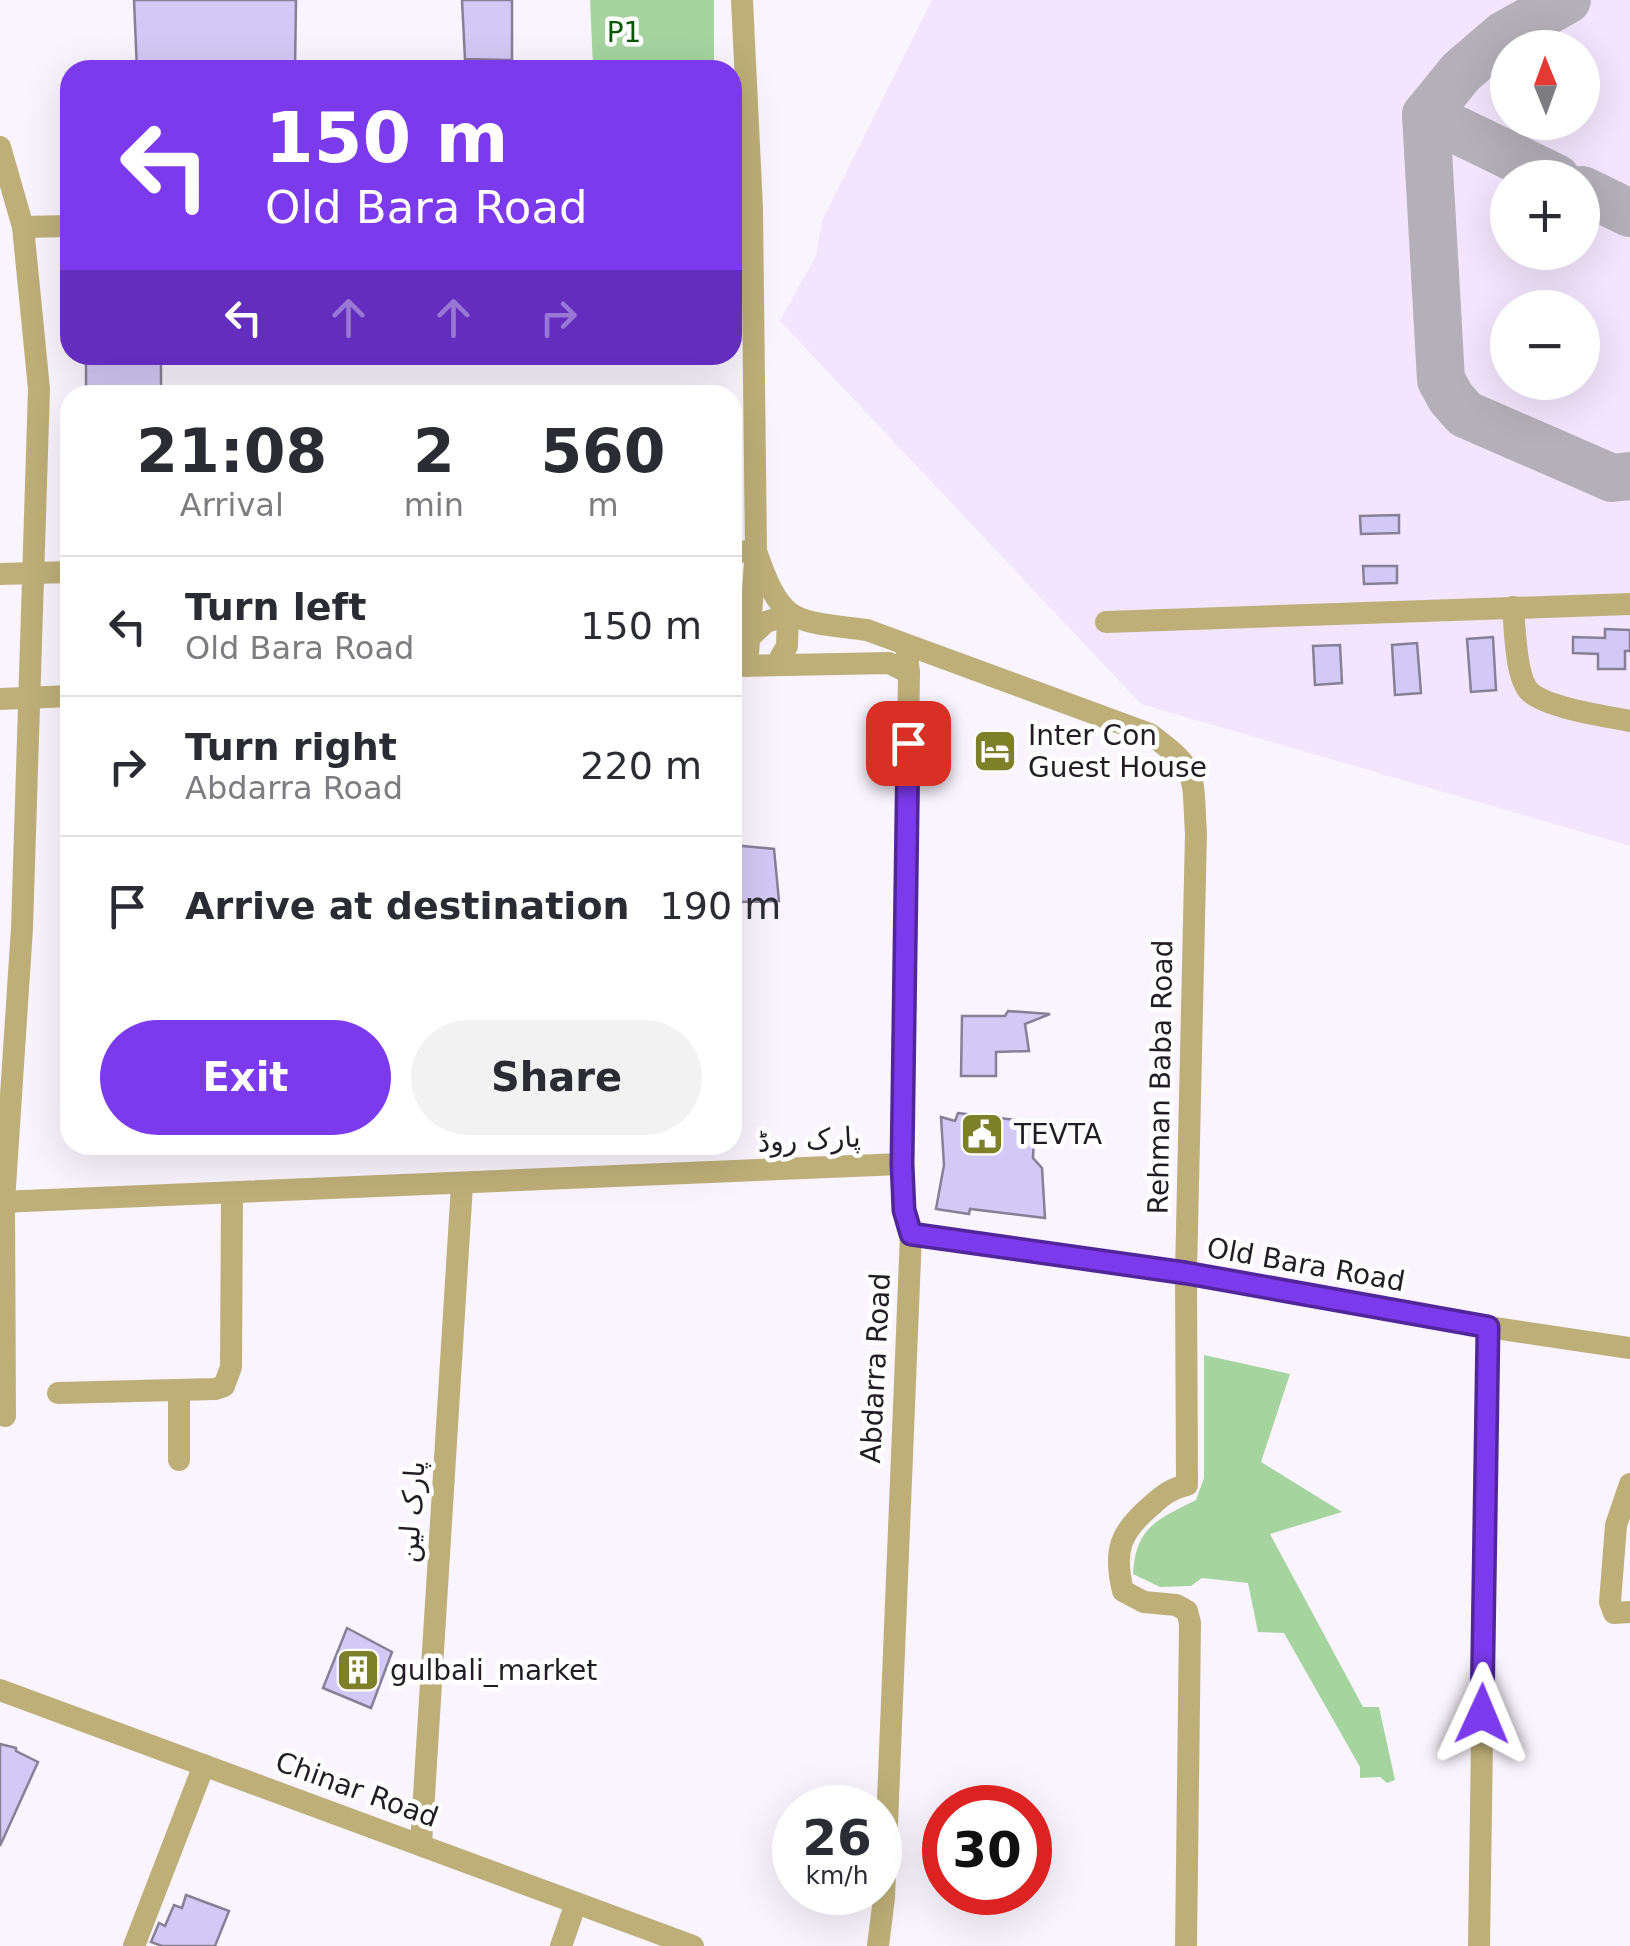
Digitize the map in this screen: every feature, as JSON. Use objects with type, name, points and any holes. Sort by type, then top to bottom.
[{"type":"street","points":[[742,0],[744,551],[750,638],[742,660]]},
{"type":"street","points":[[0,147],[23,228],[39,389],[30,698],[11,929],[2,1202],[5,1416]]},
{"type":"street","points":[[23,228],[60,226]]},
{"type":"street","points":[[744,551],[777,604],[788,614],[787,646],[776,665]]},
{"type":"street","points":[[0,574],[60,572]]},
{"type":"street","points":[[1106,622],[1630,604]]},
{"type":"street","points":[[1513,607],[1521,673],[1529,692],[1548,701],[1630,721]]},
{"type":"street","points":[[750,638],[766,622],[788,614]]},
{"type":"street","name":"Rehman Baba Road","points":[[788,614],[867,630],[1150,734],[1175,752],[1192,773],[1196,833],[1186,1273],[1187,1485],[1166,1493],[1129,1525],[1118,1556],[1123,1591],[1144,1602],[1176,1605],[1186,1611],[1190,1623],[1186,1946]]},
{"type":"street","points":[[906,645],[910,673]]},
{"type":"street","points":[[742,666],[889,662],[910,673]]},
{"type":"street","name":"Abdarra Road","points":[[878,1946],[884,1898],[911,1234],[904,1210],[902,1164],[910,673]]},
{"type":"street","points":[[0,699],[60,696]]},
{"type":"street","name":"پارک روڈ","points":[[2,1202],[902,1164]]},
{"type":"street","name":"پارک لین","points":[[420,1844],[462,1185]]},
{"type":"street","points":[[58,1393],[214,1389],[229,1379],[232,1194]]},
{"type":"street","name":"Old Bara Road","points":[[911,1234],[1186,1273],[1630,1348]]},
{"type":"street","points":[[1478,1946],[1488,1327]]},
{"type":"street","points":[[179,1390],[179,1460]]},
{"type":"street","points":[[1630,1484],[1616,1525],[1610,1602],[1614,1613],[1630,1612]]},
{"type":"street","name":"Chinar Road","points":[[0,1690],[693,1946]]},
{"type":"street","points":[[134,1946],[204,1765]]},
{"type":"street","points":[[561,1946],[576,1903]]},
{"type":"shaded area","points":[[932,0],[1630,0],[1630,846],[1141,704],[780,321],[816,256],[822,221]]},
{"type":"green space","name":"P1","points":[[590,0],[714,0],[714,60],[593,60]]},
{"type":"green space","points":[[1204,1355],[1290,1374],[1261,1462],[1342,1512],[1270,1534],[1363,1707],[1379,1707],[1395,1780],[1387,1783],[1380,1777],[1360,1778],[1360,1767],[1284,1633],[1258,1632],[1248,1583],[1202,1578],[1191,1586],[1160,1587],[1133,1574],[1144,1535],[1151,1526],[1196,1500],[1204,1478]]},
{"type":"building","points":[[134,0],[296,0],[295,60],[137,60]]},
{"type":"building","points":[[462,0],[512,0],[512,60],[465,59]]},
{"type":"building","points":[[86,365],[161,365],[161,385],[86,385]]},
{"type":"building","points":[[1399,515],[1399,533],[1361,534],[1360,516]]},
{"type":"building","points":[[1363,566],[1397,566],[1397,583],[1364,584]]},
{"type":"building","points":[[1605,629],[1630,630],[1625,669],[1598,669],[1598,654],[1573,653],[1573,637],[1605,638]]},
{"type":"building","points":[[1493,637],[1496,690],[1471,692],[1467,639]]},
{"type":"building","points":[[1417,643],[1421,693],[1395,695],[1392,645]]},
{"type":"building","points":[[1340,645],[1342,683],[1315,685],[1313,646]]},
{"type":"building","points":[[742,846],[774,849],[779,901],[742,902]]},
{"type":"building","points":[[1008,1011],[1050,1014],[1025,1024],[1029,1051],[996,1052],[996,1076],[961,1076],[962,1016],[1005,1016]]},
{"type":"building","points":[[958,1113],[1048,1124],[1049,1138],[1034,1137],[1033,1158],[1042,1168],[1045,1218],[936,1209],[944,1165],[941,1117],[955,1121]]},
{"type":"building","name":"gulbali_market","points":[[347,1628],[392,1652],[371,1708],[323,1688]]},
{"type":"building","points":[[0,1744],[16,1748],[38,1762],[0,1846]]},
{"type":"building","points":[[186,1895],[229,1911],[215,1946],[162,1946],[151,1942],[159,1923],[165,1926],[174,1905],[182,1908]]},
{"type":"taxiway","points":[[1567,0],[1504,35],[1461,72],[1426,115],[1441,380],[1465,414],[1612,478],[1630,476]]},
{"type":"taxiway","points":[[1426,115],[1519,160]]},
{"type":"taxiway","points":[[1600,199],[1630,213]]},
{"type":"place","name":"Inter Con Guest House","points":[[995,751]]},
{"type":"place","name":"TEVTA","points":[[982,1134]]},
{"type":"place","name":"gulbali_market","points":[[358,1670]]},
{"type":"route","points":[[908,743],[902,1164],[904,1210],[911,1234],[1186,1273],[1488,1327],[1482,1714]]}]
